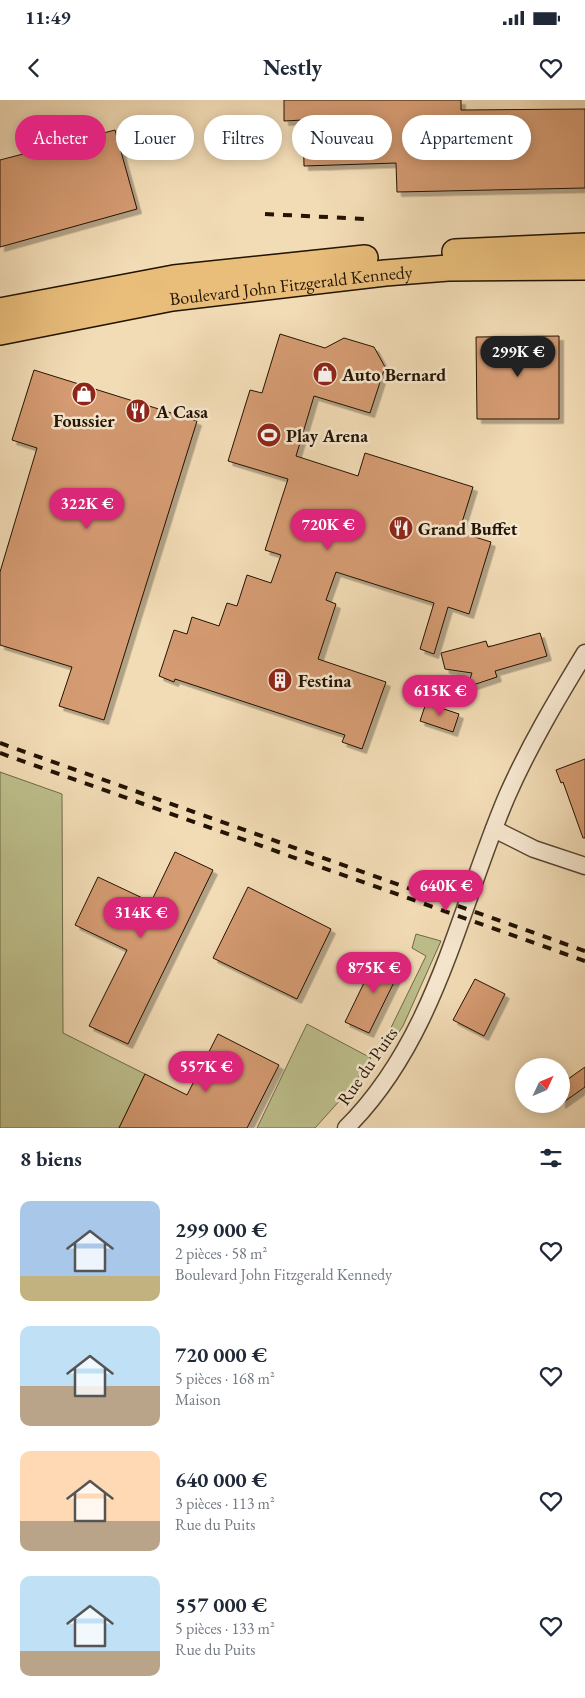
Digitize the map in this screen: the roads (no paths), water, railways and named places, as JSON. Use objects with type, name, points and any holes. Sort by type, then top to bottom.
[{"type":"main road","name":"Boulevard John Fitzgerald Kennedy","points":[[0,311],[174,278],[379,257],[585,246]]},
{"type":"main road","name":"Boulevard John Fitzgerald Kennedy","points":[[0,332],[172,298],[385,273],[448,268],[585,267]]},
{"type":"street","name":"Rue du Puits","points":[[346,1128],[373,1098],[416,1031],[436,988],[494,829],[535,738],[585,652]]},
{"type":"street","points":[[494,829],[534,849],[585,866]]},
{"type":"railway","points":[[265,214],[366,219]]},
{"type":"railway","points":[[0,743],[585,951]]},
{"type":"railway","points":[[0,753],[585,961]]},
{"type":"place","name":"Auto Bernard","points":[[325,374]]},
{"type":"place","name":"Foussier","points":[[84,394]]},
{"type":"place","name":"A Casa","points":[[138,411]]},
{"type":"place","name":"Play Arena","points":[[269,435]]},
{"type":"place","name":"Grand Buffet","points":[[401,528]]},
{"type":"place","name":"Festina","points":[[280,680]]}]
